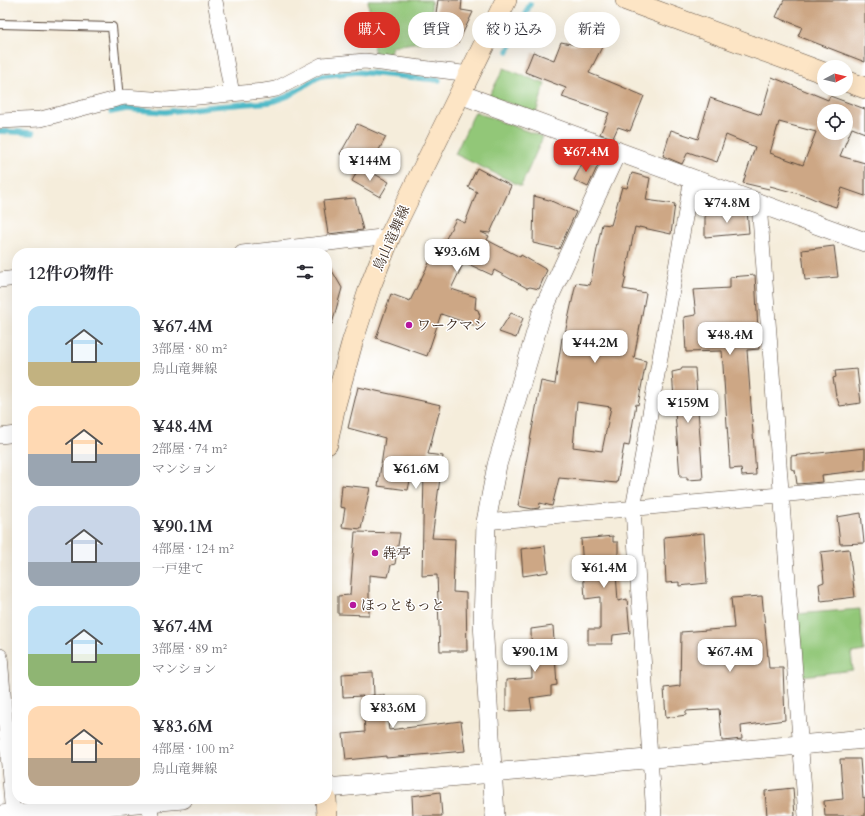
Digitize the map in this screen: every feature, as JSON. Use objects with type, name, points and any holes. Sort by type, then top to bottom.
[{"type":"main road","name":"鳥山竜舞線","points":[[332,401],[368,294],[390,236],[506,0]]},
{"type":"main road","points":[[626,0],[817,70]]},
{"type":"main road","points":[[853,84],[865,88]]},
{"type":"main road","points":[[326,804],[327,816]]},
{"type":"street","points":[[215,1],[232,94]]},
{"type":"street","points":[[0,120],[42,119],[124,97],[166,100],[276,88],[322,65],[365,61],[470,74]]},
{"type":"street","points":[[460,94],[865,242]]},
{"type":"street","points":[[495,816],[483,623],[486,522],[497,465],[542,312],[617,151]]},
{"type":"street","points":[[654,816],[633,509],[692,178]]},
{"type":"street","points":[[759,204],[806,816]]},
{"type":"street","points":[[286,248],[390,236]]},
{"type":"street","points":[[0,280],[12,279]]},
{"type":"street","points":[[0,436],[12,435]]},
{"type":"street","points":[[486,522],[865,487]]},
{"type":"street","points":[[0,656],[8,815],[150,805]]},
{"type":"street","points":[[332,788],[865,739]]},
{"type":"lane","points":[[0,24],[112,27],[119,99]]},
{"type":"green space","points":[[368,0],[431,0],[432,12],[408,12],[408,44],[400,45],[400,12],[369,12]]},
{"type":"green space","points":[[374,48],[392,48],[386,59],[375,58]]},
{"type":"green space","points":[[504,68],[545,84],[536,113],[489,96]]},
{"type":"green space","points":[[475,112],[543,137],[521,186],[455,154]]},
{"type":"green space","points":[[860,609],[864,651],[851,653],[853,670],[802,676],[796,614]]},
{"type":"building","points":[[438,0],[462,0],[461,10],[473,12],[464,31],[464,12],[436,12]]},
{"type":"building","points":[[784,0],[865,0],[865,62],[798,36],[802,27],[776,17]]},
{"type":"building","points":[[561,42],[564,43],[564,48],[602,48],[589,73],[644,96],[630,131],[618,127],[613,138],[600,134],[609,113],[562,97],[566,88],[525,72],[533,52],[554,60]]},
{"type":"building","points":[[772,77],[828,100],[830,96],[852,104],[817,104],[817,140],[847,140],[840,156],[865,163],[865,196],[842,188],[836,207],[807,196],[770,186],[769,189],[743,183],[755,147],[726,135],[717,162],[688,152],[682,164],[663,156],[671,130],[698,139],[710,98],[761,115]],"holes":[[[779,122],[816,132],[803,165],[770,153]]]},
{"type":"building","points":[[853,105],[865,109],[865,133],[853,128]]},
{"type":"building","points":[[357,124],[386,137],[368,170],[340,154]]},
{"type":"building","points":[[585,158],[598,165],[588,187],[574,180]]},
{"type":"building","points":[[360,166],[389,182],[380,197],[352,181]]},
{"type":"building","points":[[477,168],[511,186],[490,233],[481,232],[489,236],[487,240],[520,257],[521,255],[547,270],[539,289],[530,287],[527,288],[494,270],[492,275],[464,262],[451,289],[476,297],[475,309],[478,310],[480,316],[476,326],[441,314],[427,356],[376,338],[391,294],[410,301],[430,261],[434,262],[456,219],[465,223],[477,192],[468,187]]},
{"type":"building","points":[[632,173],[650,178],[646,200],[675,204],[671,234],[635,227],[623,289],[646,293],[634,358],[646,361],[638,405],[636,404],[629,446],[624,445],[617,483],[559,478],[552,506],[540,503],[539,508],[532,509],[518,506],[541,381],[555,384],[562,338],[564,338],[576,283],[590,285],[602,224],[611,225],[622,187],[627,188]],"holes":[[[577,402],[611,407],[602,451],[573,447]]]},
{"type":"building","points":[[534,196],[549,200],[576,212],[559,249],[533,243]]},
{"type":"building","points":[[355,198],[363,230],[328,234],[323,201]]},
{"type":"building","points":[[747,211],[749,233],[705,237],[705,215]]},
{"type":"building","points":[[834,246],[838,277],[805,280],[802,250]]},
{"type":"building","points":[[332,271],[342,288],[332,324]]},
{"type":"building","points":[[755,275],[759,349],[747,350],[756,475],[742,476],[741,468],[730,469],[722,351],[686,352],[684,317],[696,315],[693,290],[730,288],[730,277]]},
{"type":"building","points":[[511,313],[523,318],[516,338],[499,332]]},
{"type":"building","points":[[682,368],[695,368],[703,479],[687,480],[687,477],[680,477],[672,372],[681,370]]},
{"type":"building","points":[[857,369],[861,403],[840,406],[836,396],[833,378],[836,377],[835,371]]},
{"type":"building","points":[[358,387],[441,405],[428,454],[443,456],[432,538],[455,539],[453,592],[466,593],[467,651],[440,651],[437,575],[422,576],[424,472],[412,471],[408,490],[378,486],[385,438],[348,428]]},
{"type":"building","points":[[865,448],[865,470],[822,475],[823,482],[797,484],[795,470],[791,469],[791,456]]},
{"type":"building","points":[[342,485],[370,488],[361,529],[342,527],[345,508],[340,507]]},
{"type":"building","points":[[861,513],[864,543],[840,544],[837,517]]},
{"type":"building","name":"犇亭","points":[[355,532],[400,533],[395,564],[391,565],[388,577],[369,575],[369,615],[338,614],[338,596],[350,595]]},
{"type":"building","points":[[704,533],[707,583],[679,586],[679,582],[666,583],[664,537]]},
{"type":"building","points":[[613,536],[613,542],[618,542],[618,560],[615,560],[618,601],[627,599],[630,633],[613,635],[612,644],[588,644],[588,629],[600,629],[600,597],[585,599],[581,539]]},
{"type":"building","points":[[545,546],[548,572],[523,576],[521,549]]},
{"type":"building","points":[[849,549],[855,597],[821,601],[819,584],[824,582],[821,552]]},
{"type":"building","points":[[762,596],[769,668],[783,668],[785,720],[741,726],[742,739],[722,741],[719,709],[686,711],[686,715],[666,718],[664,688],[680,686],[681,632],[734,628],[731,598]]},
{"type":"building","points":[[553,626],[557,685],[551,686],[551,695],[530,698],[532,710],[506,711],[506,680],[532,678],[531,629]]},
{"type":"building","points":[[373,672],[374,695],[369,696],[384,695],[389,730],[461,721],[465,751],[346,760],[343,734],[365,732],[363,696],[343,697],[342,674]]},
{"type":"building","points":[[840,759],[860,759],[863,798],[865,797],[865,816],[825,816],[824,801],[843,799]]},
{"type":"building","points":[[793,788],[795,816],[767,816],[765,791]]},
{"type":"building","points":[[440,792],[442,816],[413,816],[412,796]]},
{"type":"waterway","points":[[526,12],[530,4]]},
{"type":"waterway","points":[[111,112],[126,109],[165,112],[271,102],[288,96],[320,76],[357,72],[439,80]]},
{"type":"waterway","points":[[0,131],[33,133]]},
{"type":"place","name":"ワークマン","points":[[409,325]]},
{"type":"place","name":"犇亭","points":[[375,553]]},
{"type":"place","name":"ほっともっと","points":[[353,605]]}]
